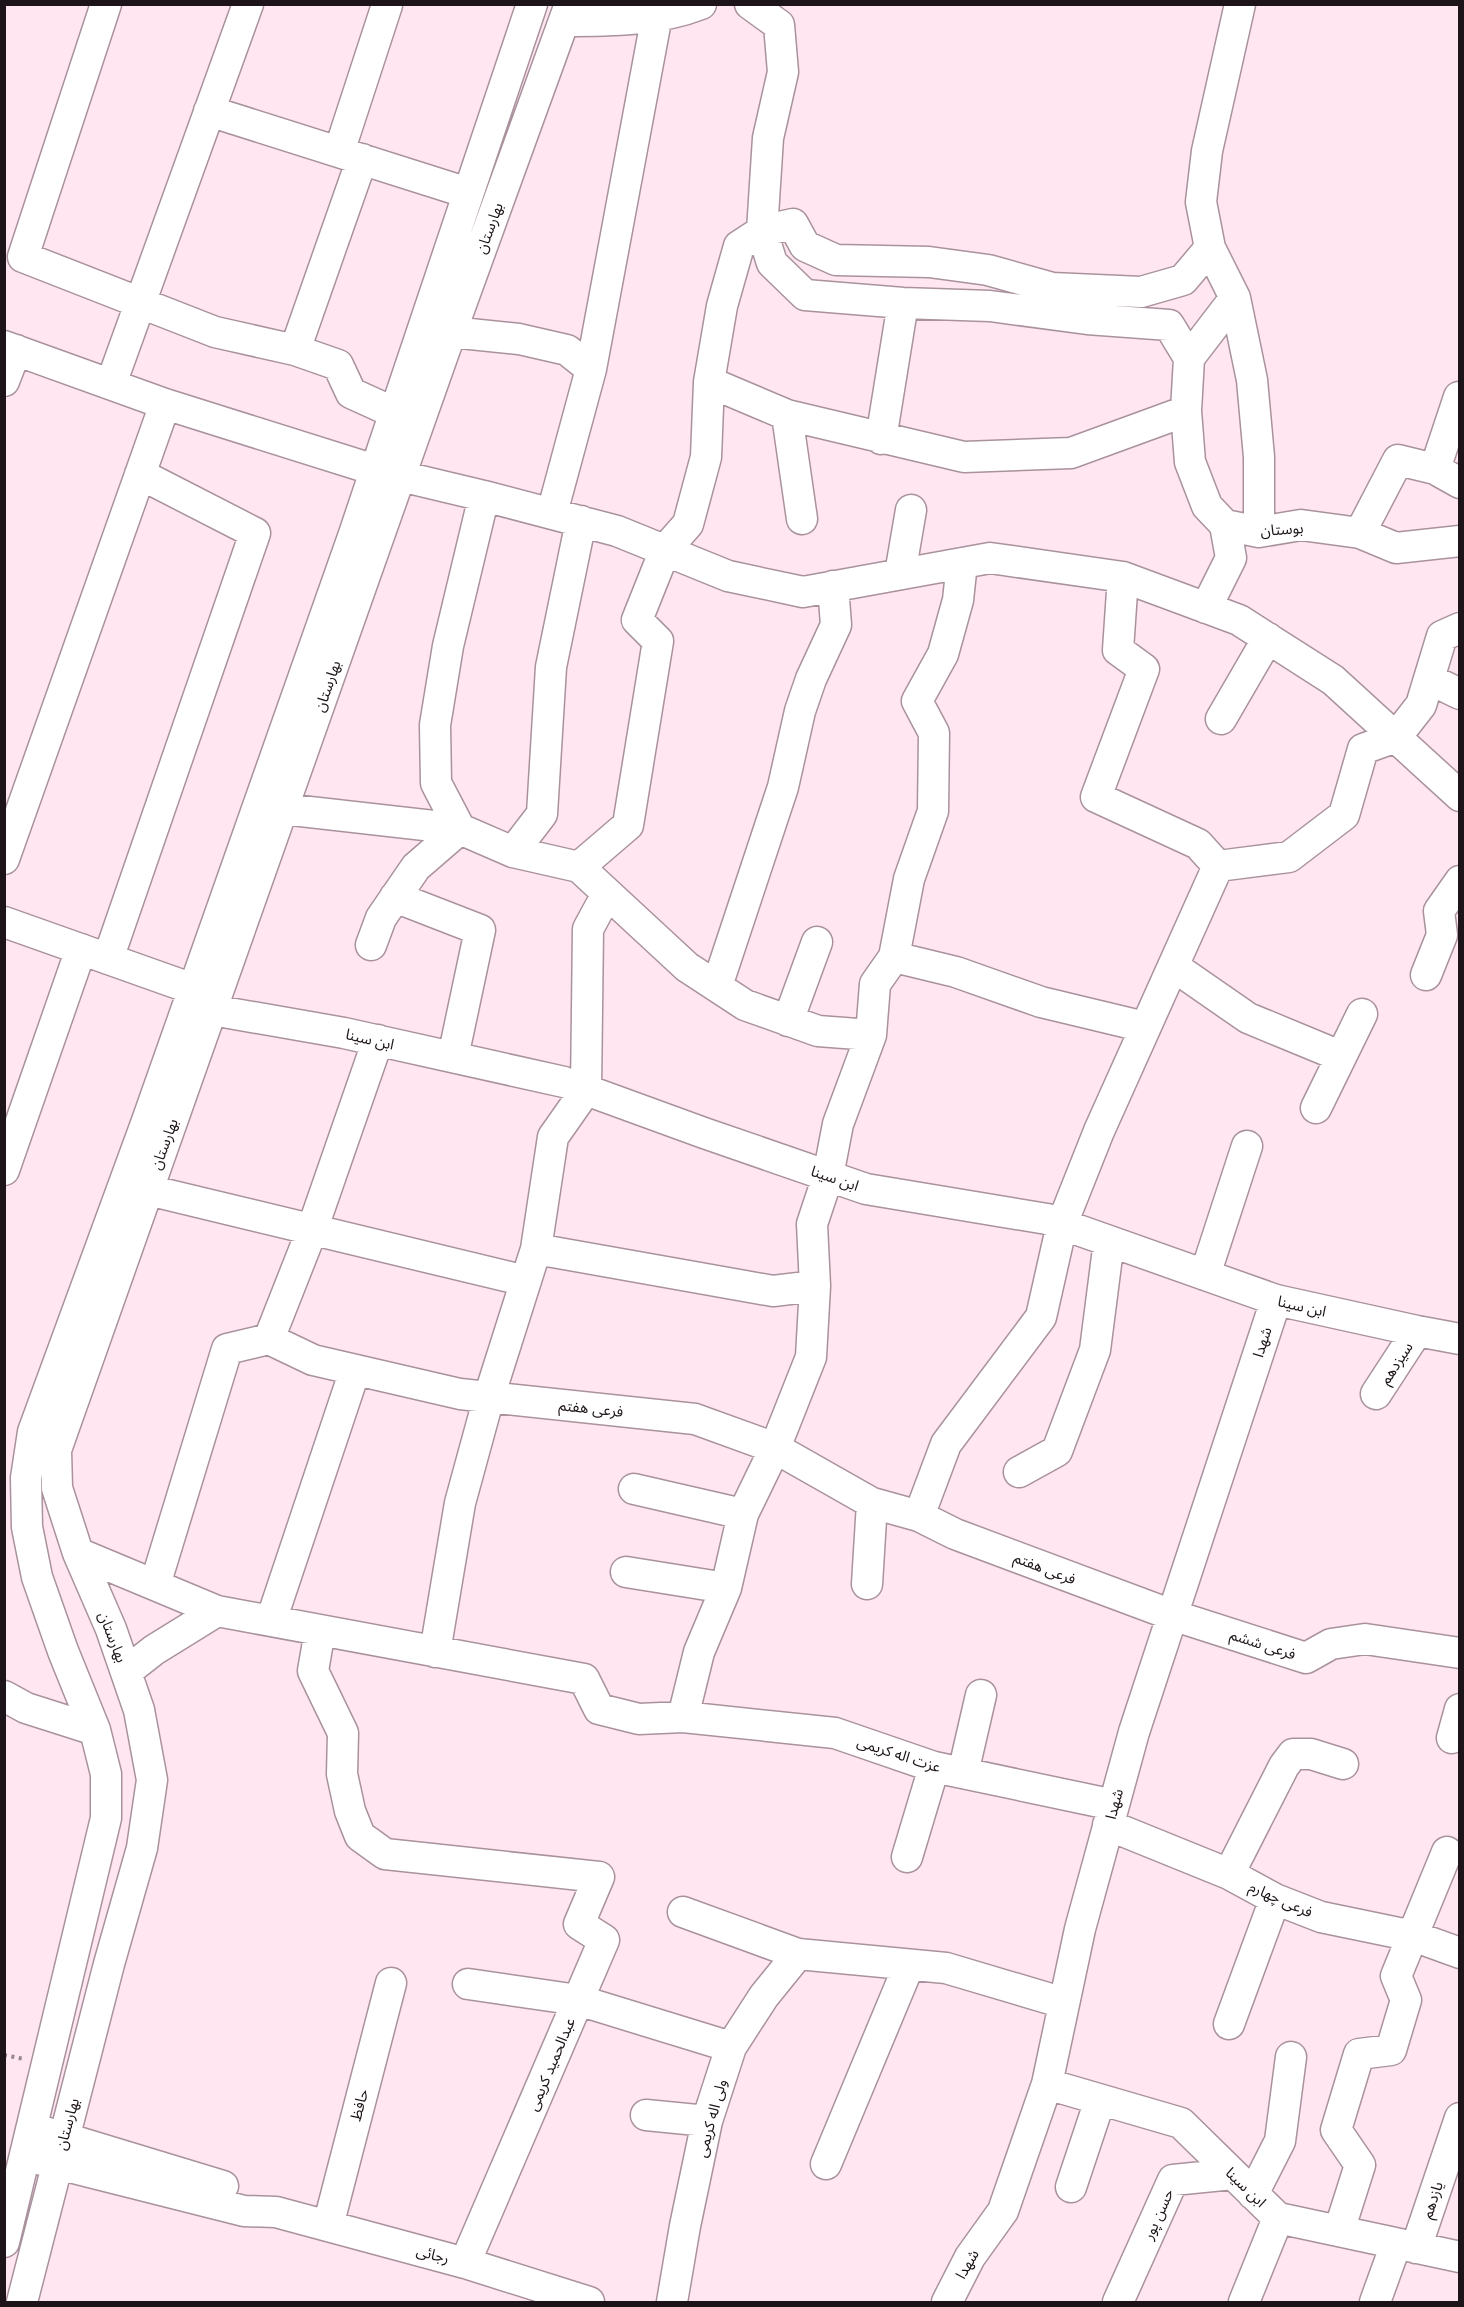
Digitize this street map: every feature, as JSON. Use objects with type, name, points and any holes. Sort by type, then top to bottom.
[{"type":"street","points":[[106,4],[23,257],[215,332],[295,350],[338,364],[351,393],[395,413]]},
{"type":"street","points":[[111,384],[248,4]]},
{"type":"street","name":"بهارستان","points":[[4,2242],[106,1818],[106,1774],[96,1730],[63,1651],[37,1577],[27,1527],[26,1478],[33,1432],[203,1000],[283,810],[388,473],[395,413],[439,326],[468,193],[532,4]]},
{"type":"street","points":[[567,13],[621,21],[690,9],[701,4]]},
{"type":"street","points":[[750,4],[779,25],[783,72],[768,138],[762,231],[772,263],[805,295],[903,303],[990,306],[1087,319],[1169,326]]},
{"type":"street","points":[[1240,4],[1208,152],[1201,202],[1210,248],[1235,298],[1252,380],[1259,457],[1259,532]]},
{"type":"street","points":[[295,350],[350,156],[387,5]]},
{"type":"street","name":"بهارستان","points":[[22,2302],[109,1964],[142,1848],[152,1780],[139,1710],[111,1629],[78,1553],[57,1488],[56,1450],[148,1190],[203,1000],[439,326],[567,13]]},
{"type":"street","points":[[552,513],[591,369],[657,15]]},
{"type":"street","points":[[209,111],[468,193]]},
{"type":"street","points":[[579,867],[628,825],[658,641],[637,620],[665,550],[688,524],[706,456],[709,382],[722,306],[739,246],[762,231],[793,224],[806,246],[836,260],[929,262],[988,270],[1052,288],[1141,292],[1183,280]]},
{"type":"street","points":[[1189,358],[1169,326],[1183,280],[1210,248]]},
{"type":"street","points":[[1206,608],[1231,558],[1225,525],[1207,506],[1190,462],[1186,411],[1189,358],[1235,298]]},
{"type":"street","points":[[882,439],[903,303]]},
{"type":"street","points":[[439,326],[519,339],[567,350],[591,369]]},
{"type":"street","points":[[4,381],[10,348],[165,404],[388,473],[617,531],[728,576],[803,591],[990,558],[1123,577],[1239,620],[1333,680],[1460,796]]},
{"type":"street","points":[[709,382],[787,415],[964,457],[1071,453],[1186,411]]},
{"type":"street","points":[[1360,533],[1398,460],[1447,476],[1460,397]]},
{"type":"street","points":[[4,859],[165,404]]},
{"type":"street","points":[[787,415],[802,519]]},
{"type":"street","points":[[4,1170],[95,954],[255,533],[140,474]]},
{"type":"street","points":[[460,829],[436,783],[435,725],[448,646],[484,496]]},
{"type":"street","points":[[900,574],[911,510]]},
{"type":"street","points":[[513,852],[542,814],[551,668],[581,521]]},
{"type":"street","name":"بوستان","points":[[1225,525],[1259,532],[1301,525],[1360,533],[1396,548],[1460,541]]},
{"type":"street","points":[[683,1717],[699,1652],[726,1588],[743,1514],[775,1448],[811,1357],[814,1286],[812,1224],[828,1176],[838,1124],[871,1035],[875,984],[894,957],[909,879],[933,811],[934,733],[917,701],[943,654],[958,600],[962,563]]},
{"type":"street","points":[[1123,577],[1118,650],[1144,669],[1096,796],[1198,844],[1218,866]]},
{"type":"street","points":[[717,986],[783,787],[800,711],[811,679],[836,625],[833,586]]},
{"type":"street","points":[[1218,866],[1289,857],[1344,815],[1363,749],[1396,737],[1421,705],[1442,636],[1460,628]]},
{"type":"street","points":[[1221,719],[1268,638]]},
{"type":"street","points":[[1429,679],[1460,694]]},
{"type":"street","points":[[283,810],[460,829],[513,852],[579,867],[687,966],[745,1005],[818,1031],[871,1035]]},
{"type":"street","points":[[371,945],[381,918],[416,867],[460,829]]},
{"type":"street","points":[[919,1516],[946,1444],[1041,1317],[1062,1224],[1099,1131],[1218,866]]},
{"type":"street","points":[[1426,975],[1442,935],[1439,911],[1460,880]]},
{"type":"street","points":[[78,1553],[217,1611],[435,1652],[460,1503],[489,1397],[536,1249],[554,1137],[586,1090],[588,929],[607,894]]},
{"type":"street","points":[[395,897],[480,930],[453,1057]]},
{"type":"street","name":"ابن سینا","points":[[4,922],[95,954],[203,1000],[564,1082],[866,1189],[1047,1219],[1276,1300],[1417,1332],[1460,1339]]},
{"type":"street","points":[[788,1021],[817,942]]},
{"type":"street","points":[[894,957],[956,972],[1041,1002],[1145,1028]]},
{"type":"street","points":[[1173,966],[1248,1018],[1340,1056]]},
{"type":"street","points":[[1316,1108],[1362,1014]]},
{"type":"street","points":[[156,1586],[227,1349],[269,1339],[312,1230],[378,1040]]},
{"type":"street","points":[[1204,1275],[1247,1146]]},
{"type":"street","points":[[148,1190],[526,1281]]},
{"type":"street","points":[[1018,1472],[1057,1451],[1095,1350],[1108,1241]]},
{"type":"street","points":[[536,1249],[773,1291],[814,1286]]},
{"type":"street","name":"شهدا","points":[[947,2302],[969,2257],[1003,2211],[1047,2084],[1080,1929],[1134,1732],[1276,1300]]},
{"type":"street","name":"سیزدهم","points":[[1376,1394],[1417,1332]]},
{"type":"street","name":"فرعی هفتم","points":[[269,1339],[313,1360],[459,1394],[695,1419],[775,1448],[872,1503],[919,1516],[955,1534],[1172,1615]]},
{"type":"street","points":[[271,1621],[356,1370]]},
{"type":"street","points":[[634,1489],[743,1514]]},
{"type":"street","points":[[867,1584],[872,1503]]},
{"type":"street","points":[[626,1572],[726,1588]]},
{"type":"street","points":[[126,1672],[154,1650],[217,1611]]},
{"type":"street","name":"فرعی ششم","points":[[1172,1615],[1306,1658],[1332,1644],[1365,1639],[1460,1653]]},
{"type":"street","name":"عبدالحمید کریمی","points":[[320,1630],[313,1671],[343,1733],[342,1774],[350,1811],[360,1836],[385,1854],[599,1877],[579,1924],[604,1940],[465,2263]]},
{"type":"street","name":"عزت اله کریمی","points":[[435,1652],[584,1679],[599,1709],[639,1719],[683,1717],[835,1733],[934,1767],[1111,1815]]},
{"type":"street","points":[[963,1773],[981,1695]]},
{"type":"street","points":[[4,1696],[26,1708],[96,1730]]},
{"type":"street","points":[[1452,1738],[1460,1709]]},
{"type":"street","points":[[1229,1874],[1284,1766],[1293,1754],[1311,1754],[1343,1764]]},
{"type":"street","points":[[907,1857],[934,1767]]},
{"type":"street","name":"فرعی چهارم","points":[[1111,1815],[1275,1899],[1321,1917],[1413,1936],[1460,1953]]},
{"type":"street","points":[[1339,2231],[1360,2165],[1336,2130],[1359,2054],[1391,2050],[1406,2000],[1396,1976],[1447,1852]]},
{"type":"street","points":[[1229,2024],[1275,1899]]},
{"type":"street","points":[[683,1912],[798,1954],[946,1968],[1064,2003]]},
{"type":"street","name":"ولی اله کریمی","points":[[672,2302],[707,2121],[731,2047],[764,1996],[798,1954]]},
{"type":"street","points":[[826,2164],[909,1965]]},
{"type":"street","name":"حافظ","points":[[328,2226],[391,1983]]},
{"type":"street","points":[[468,1984],[578,2000],[731,2047]]},
{"type":"street","points":[[1243,2184],[1280,2141],[1291,2056]]},
{"type":"street","name":"ابن سینا","points":[[1047,2084],[1181,2123],[1278,2218],[1460,2257]]},
{"type":"street","points":[[1071,2187],[1101,2100]]},
{"type":"street","points":[[646,2115],[707,2121]]},
{"type":"street","name":"یازدهم","points":[[1375,2302],[1406,2246],[1460,2118]]},
{"type":"street","name":"رجائی","points":[[33,2129],[60,2150],[244,2211],[276,2212],[465,2263],[589,2302]]},
{"type":"street","name":"رجائی","points":[[25,2157],[60,2150]]},
{"type":"street","name":"حسن پور","points":[[1118,2302],[1173,2180],[1243,2184]]},
{"type":"street","points":[[1244,2302],[1278,2218]]}]
